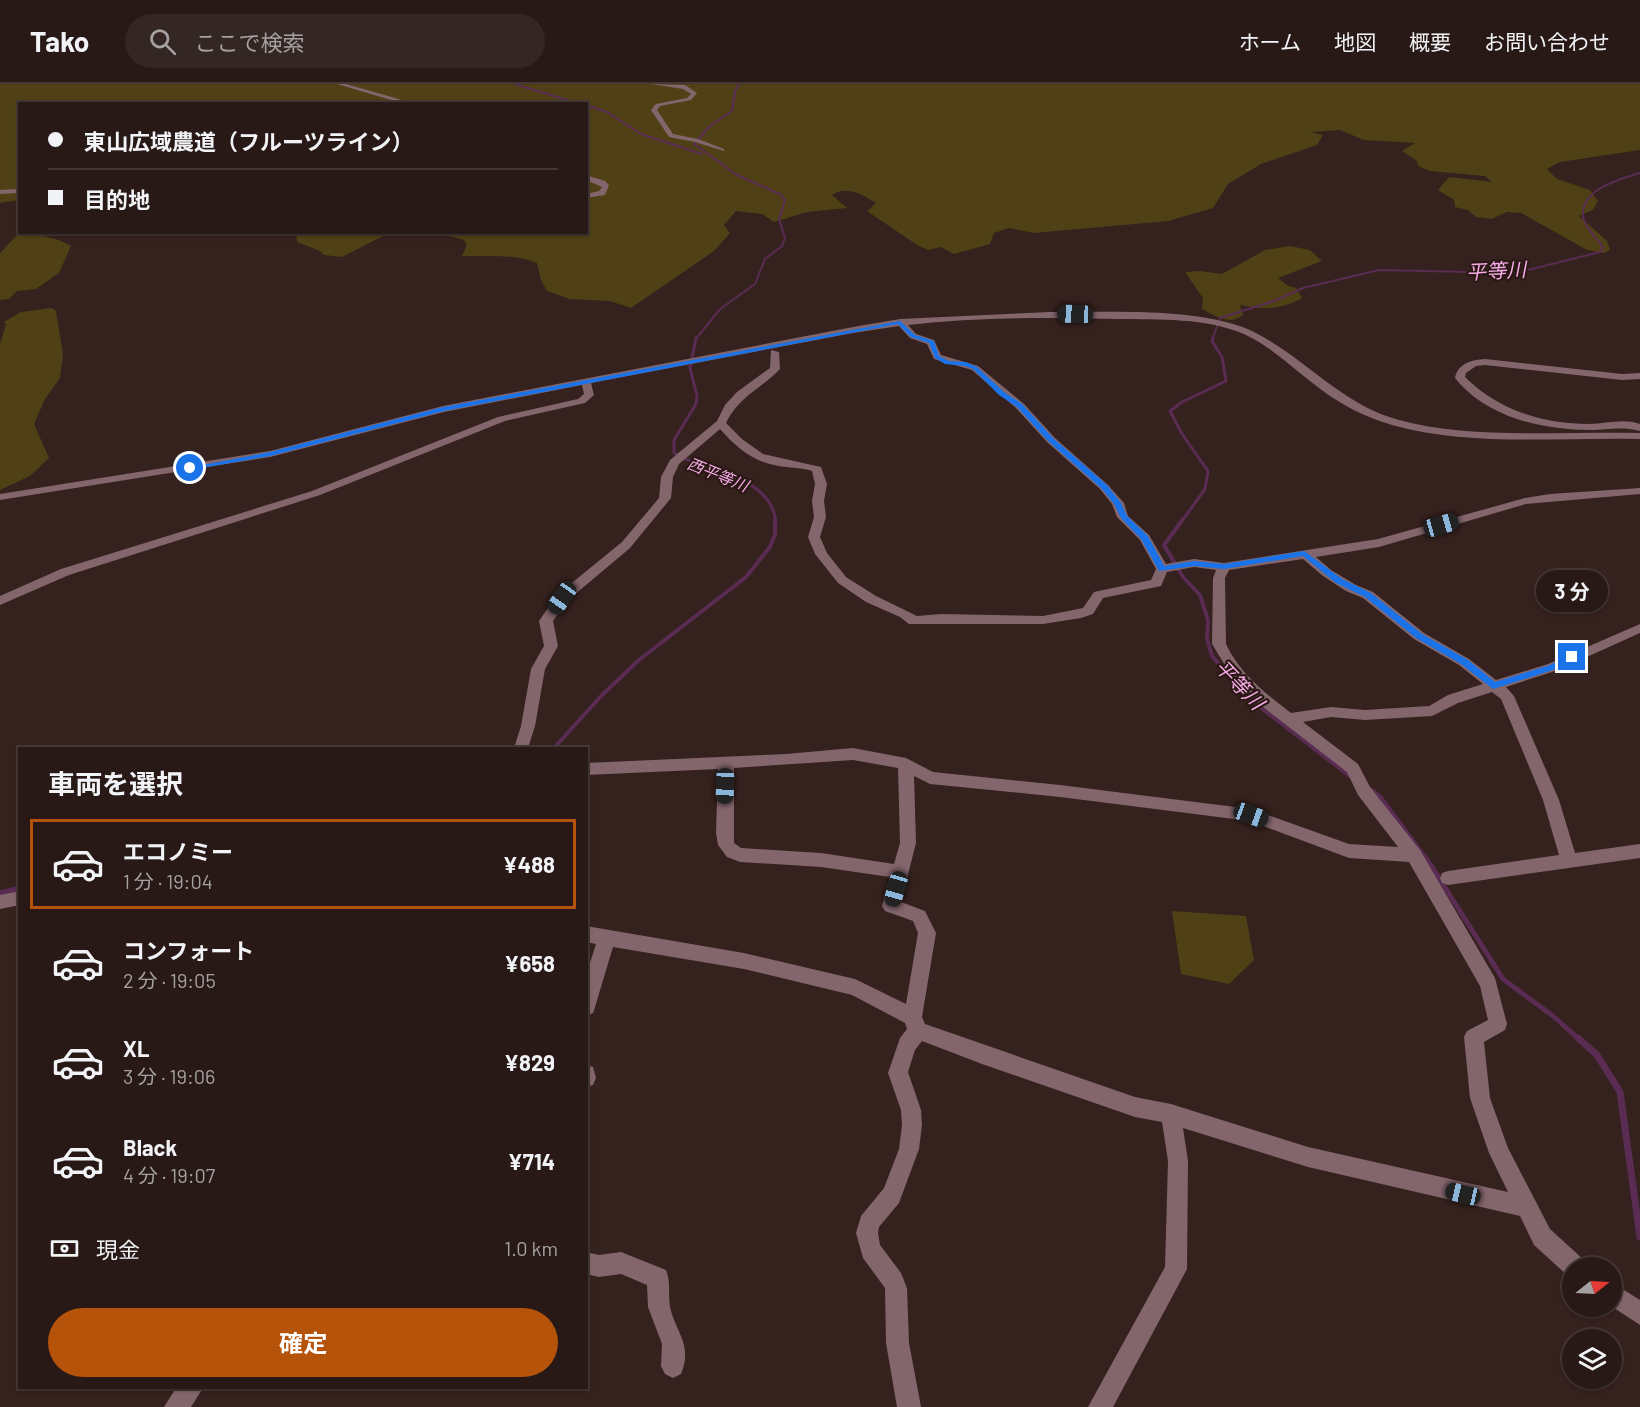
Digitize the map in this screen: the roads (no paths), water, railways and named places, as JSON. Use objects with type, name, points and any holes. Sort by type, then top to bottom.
[{"type":"street","points":[[340,84],[365,92],[378,92],[407,102]]},
{"type":"street","points":[[654,84],[685,87],[695,94],[689,99],[658,105],[654,110],[671,136],[696,140],[722,150]]},
{"type":"street","points":[[588,178],[602,183],[606,188],[602,193],[588,196]]},
{"type":"street","points":[[0,192],[18,191]]},
{"type":"street","points":[[0,497],[270,454],[443,409],[900,322],[959,316],[1031,313],[1180,318],[1212,322],[1254,335],[1283,353],[1353,406],[1393,422],[1465,434],[1640,436]]},
{"type":"street","points":[[900,322],[913,336],[931,342],[937,357],[975,368],[1020,406],[1051,440],[1104,487],[1118,503],[1124,517],[1145,538],[1165,569]]},
{"type":"street","points":[[520,747],[528,726],[538,669],[551,646],[546,621],[562,598],[626,545],[665,498],[667,477],[680,458],[721,423],[729,407],[741,394],[775,369],[774,352]]},
{"type":"street","points":[[1640,376],[1622,377],[1485,362],[1467,366],[1461,372],[1460,378],[1466,385],[1498,407],[1525,418],[1574,426],[1606,426],[1624,423],[1640,428]]},
{"type":"street","points":[[0,601],[65,572],[316,493],[502,419],[581,401],[589,395],[586,382]]},
{"type":"street","points":[[721,423],[743,447],[772,462],[807,465],[817,469],[821,484],[818,501],[820,517],[814,537],[821,555],[842,580],[871,599],[905,614],[914,621],[941,618],[1044,620],[1081,614],[1088,611],[1099,595],[1156,583],[1165,569],[1194,563],[1224,567],[1379,543],[1524,501],[1640,491]]},
{"type":"street","points":[[1304,553],[1327,573],[1351,588],[1368,595],[1419,636],[1464,662],[1507,696],[1551,800],[1569,860]]},
{"type":"street","points":[[1224,567],[1219,578],[1219,644],[1237,674],[1259,696],[1354,771],[1364,792],[1414,855],[1489,984],[1498,1024],[1474,1037],[1480,1098],[1498,1153],[1542,1237],[1564,1257]]},
{"type":"street","points":[[1288,719],[1331,712],[1365,715],[1432,711],[1453,699],[1553,667],[1640,628]]},
{"type":"street","points":[[588,769],[726,763],[853,754],[906,764],[930,778],[1059,791],[1251,815],[1349,851],[1414,855]]},
{"type":"street","points":[[726,763],[724,834],[725,845],[731,852],[740,855],[846,861],[900,872]]},
{"type":"street","points":[[906,764],[908,843],[891,906],[919,916],[927,933],[916,1023],[898,1073],[909,1098],[913,1119],[900,1179],[887,1205],[872,1217],[867,1231],[869,1246],[878,1264],[891,1277],[896,1289],[897,1334],[909,1407]]},
{"type":"street","points":[[1448,878],[1640,851]]},
{"type":"street","points":[[0,902],[18,898]]},
{"type":"street","points":[[588,934],[744,961],[855,987],[916,1023],[982,1054],[1135,1107],[1171,1114],[1308,1157],[1527,1207]]},
{"type":"street","points":[[588,1000],[607,938]]},
{"type":"street","points":[[1100,1407],[1176,1269],[1178,1161],[1171,1114]]},
{"type":"street","points":[[588,1263],[599,1266],[621,1263],[658,1278],[658,1307],[674,1344],[673,1366]]},
{"type":"street","points":[[1622,1301],[1640,1314]]},
{"type":"street","points":[[176,1407],[190,1389]]},
{"type":"waterway","points":[[515,84],[574,102]]},
{"type":"waterway","name":"西平等川","points":[[696,339],[720,309],[755,284],[765,259],[782,246],[785,238],[779,219],[785,200],[780,194],[737,175],[694,144],[710,126],[732,111],[735,91],[739,84]]},
{"type":"waterway","points":[[588,106],[607,112],[641,134],[702,154]]},
{"type":"waterway","name":"平等川","points":[[1212,340],[1220,318],[1274,301],[1303,288],[1379,270],[1516,273],[1600,252],[1603,247],[1585,224],[1583,210],[1587,201],[1593,194],[1611,183],[1640,173]]},
{"type":"waterway","name":"平等川","points":[[1182,521],[1205,489],[1208,471],[1182,434],[1170,411],[1182,402],[1226,381],[1222,357],[1212,341],[1213,338]]},
{"type":"waterway","name":"西平等川","points":[[696,339],[690,368],[697,396],[696,404],[674,440],[674,453],[749,484],[762,493],[771,505],[776,521]]},
{"type":"waterway","name":"西平等川","points":[[555,747],[602,695],[639,660],[746,577],[770,547],[775,534],[775,519]]},
{"type":"waterway","name":"平等川","points":[[1183,519],[1164,545],[1183,577],[1200,595],[1208,620],[1207,639],[1212,656],[1248,698],[1316,750]]},
{"type":"waterway","name":"平等川","points":[[1314,748],[1352,777]]},
{"type":"waterway","name":"平等川","points":[[1371,790],[1380,797],[1432,867],[1503,979],[1553,1016],[1580,1040]]},
{"type":"waterway","name":"西平等川","points":[[0,893],[18,888]]},
{"type":"waterway","name":"平等川","points":[[1578,1038],[1597,1055],[1620,1092],[1640,1237]]}]
